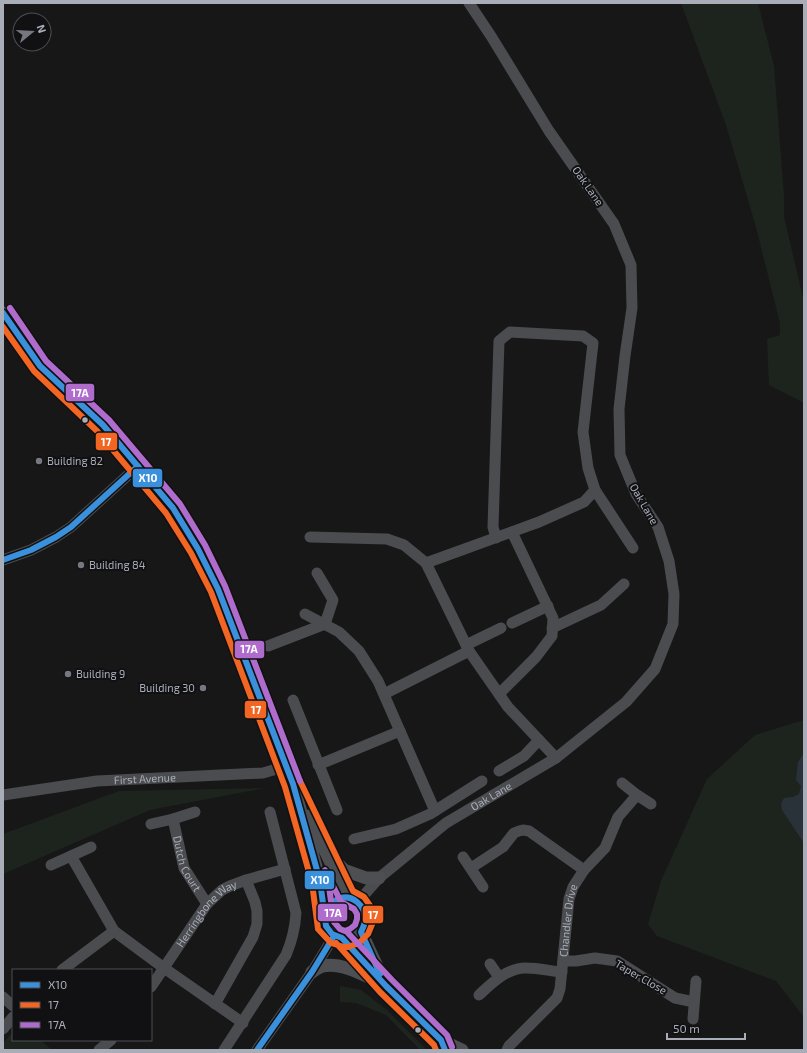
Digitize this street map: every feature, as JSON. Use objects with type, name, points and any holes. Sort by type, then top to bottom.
[{"type":"main road","points":[[3,313],[40,366],[103,425],[173,508],[198,549],[218,589],[287,766],[320,881],[325,913]]},
{"type":"main road","points":[[293,784],[325,851],[352,899],[362,907],[365,913],[366,919],[361,932],[349,938],[338,937]]},
{"type":"main road","points":[[325,851],[344,870],[366,878],[379,878]]},
{"type":"main road","points":[[352,899],[341,898],[331,903],[327,908],[324,920],[329,931],[338,937],[443,1045],[462,1050]]},
{"type":"main road","points":[[361,932],[386,986]]},
{"type":"main road","points":[[312,972],[323,966],[337,966],[356,971],[386,986]]},
{"type":"street","name":"Oak Lane","points":[[352,899],[446,824],[556,758],[626,702],[655,669],[673,624],[674,594],[669,561],[658,527],[636,494],[620,455],[619,409],[632,308],[631,265],[614,224],[549,131],[492,36],[469,3]]},
{"type":"street","points":[[496,538],[493,527],[499,341],[510,332],[583,336],[593,343],[584,432],[588,468],[595,490],[633,548]]},
{"type":"street","points":[[3,560],[32,550],[71,527],[138,466]]},
{"type":"street","points":[[426,563],[539,522],[584,502],[595,490]]},
{"type":"street","points":[[499,694],[536,657],[552,636],[553,618],[512,532]]},
{"type":"street","points":[[310,537],[387,539],[404,545],[426,563],[468,648],[508,707],[556,758]]},
{"type":"street","points":[[317,573],[333,600],[325,624]]},
{"type":"street","points":[[552,628],[600,604],[624,584]]},
{"type":"street","points":[[512,623],[548,606]]},
{"type":"street","points":[[305,614],[339,632],[359,651],[378,681],[434,811]]},
{"type":"street","points":[[268,646],[325,624]]},
{"type":"street","points":[[384,694],[468,648],[501,628]]},
{"type":"street","points":[[292,700],[336,810]]},
{"type":"street","points":[[318,765],[400,731]]},
{"type":"street","points":[[499,771],[524,756],[539,740]]},
{"type":"street","name":"First Avenue","points":[[3,795],[97,781],[263,773],[287,766]]},
{"type":"street","points":[[354,839],[396,829],[430,814],[482,781]]},
{"type":"street","points":[[622,783],[651,804]]},
{"type":"street","name":"Chandler Drive","points":[[498,1050],[508,1048],[558,998],[563,966],[569,899],[573,887],[584,870],[605,848],[618,817],[637,795]]},
{"type":"street","points":[[151,824],[195,812]]},
{"type":"street","points":[[224,1050],[286,956],[292,942],[296,913],[270,812]]},
{"type":"street","name":"Dutch Court","points":[[173,819],[184,868],[207,904]]},
{"type":"street","points":[[470,868],[503,847],[514,833],[523,830],[529,831],[584,870]]},
{"type":"street","points":[[51,865],[91,847]]},
{"type":"street","points":[[71,856],[114,931],[243,1023]]},
{"type":"street","points":[[463,857],[483,887]]},
{"type":"street","name":"Herringbone Way","points":[[152,986],[207,904],[222,890],[246,880],[284,869]]},
{"type":"street","points":[[215,1004],[253,937],[257,911],[246,880]]},
{"type":"street","points":[[63,969],[114,931]]},
{"type":"street","points":[[256,1050],[338,937]]},
{"type":"street","name":"Taper Close","points":[[479,995],[499,978],[511,971],[526,968],[563,966],[576,961],[595,958],[617,961],[675,998],[694,1002]]},
{"type":"street","points":[[490,964],[499,978]]},
{"type":"street","points":[[693,1019],[696,980]]},
{"type":"street","points":[[3,997],[12,1005]]},
{"type":"street","points":[[3,1029],[12,1018]]},
{"type":"street","points":[[99,1050],[110,1041]]},
{"type":"shaded area","points":[[681,3],[758,3],[774,66],[784,196],[784,217],[804,302],[804,403],[769,385],[767,339],[780,335],[780,323],[756,227],[726,125]]},
{"type":"shaded area","points":[[804,720],[804,1017],[776,981],[657,936],[648,924],[661,881],[707,779],[755,735]]},
{"type":"shaded area","points":[[804,753],[804,844],[782,810],[781,804],[784,798],[793,797],[799,794],[801,786],[796,780],[798,762]]},
{"type":"shaded area","points":[[265,788],[150,810],[3,874],[3,834],[119,791]]},
{"type":"shaded area","points":[[340,986],[361,990],[387,1010],[427,1050],[420,1050],[386,1015],[356,1003],[340,1002]]},
{"type":"shaded area","points":[[12,1033],[12,1041],[41,1041],[52,1050],[3,1050],[3,1043]]},
{"type":"transit line","name":"17A","points":[[10,308],[46,361],[109,420],[180,504],[205,545],[225,586],[300,781]]},
{"type":"transit line","name":"X10","points":[[3,313],[40,366],[103,425],[173,508],[198,549],[218,589],[293,784],[320,881],[326,926],[332,934],[342,938],[386,986],[441,1040],[445,1050]]},
{"type":"transit line","name":"17","points":[[3,327],[34,371],[97,431],[166,513],[191,553],[211,592],[285,787],[312,883],[318,929],[331,943],[348,947],[359,943],[368,934],[373,922],[373,911],[364,897],[353,891],[300,781]]},
{"type":"transit line","name":"X10","points":[[3,560],[31,550],[71,527],[138,466]]},
{"type":"transit line","name":"17A","points":[[325,870],[341,902],[354,909],[357,914],[355,925],[345,931],[340,929],[334,922],[328,880],[325,870]]},
{"type":"transit line","name":"X10","points":[[325,913],[334,902],[343,898],[353,899],[361,906],[365,915],[361,932],[380,974]]},
{"type":"transit line","name":"17A","points":[[348,933],[447,1035],[452,1047]]},
{"type":"transit line","name":"X10","points":[[257,1050],[312,972],[334,936]]},
{"type":"transit line","name":"17","points":[[336,943],[380,992],[434,1045],[436,1050]]},
{"type":"place","name":"Building 82","points":[[39,461]]},
{"type":"place","name":"Building 84","points":[[81,565]]},
{"type":"place","name":"Building 9","points":[[68,674]]},
{"type":"place","name":"Building 30","points":[[203,688]]}]
